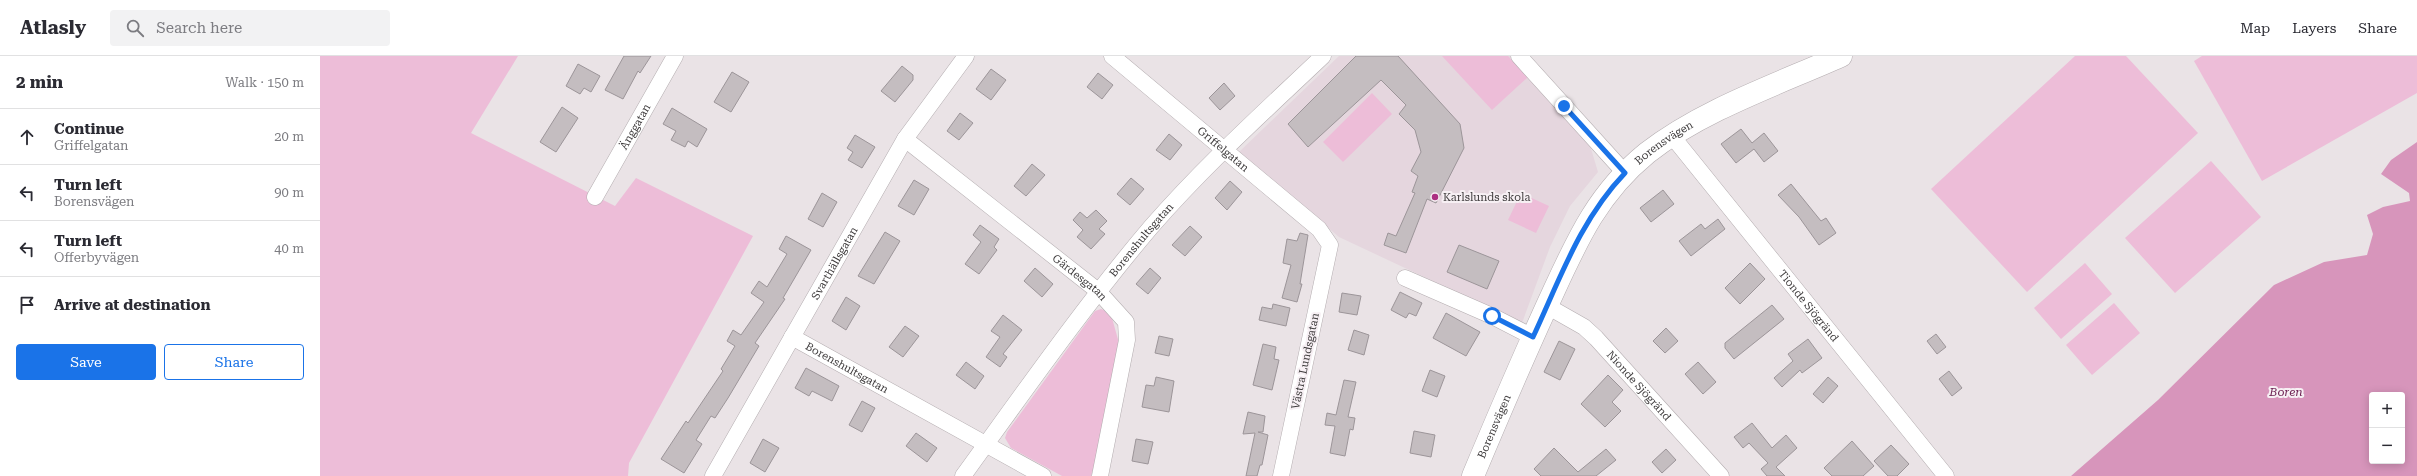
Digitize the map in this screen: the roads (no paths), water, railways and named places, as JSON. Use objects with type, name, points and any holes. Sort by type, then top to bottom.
[{"type":"street","name":"Änggatan","points":[[595,197],[675,56]]},
{"type":"street","name":"Svarthällsgatan","points":[[713,476],[905,139],[966,56]]},
{"type":"street","name":"Griffelgatan","points":[[1112,56],[1319,228],[1330,245]]},
{"type":"street","name":"Borenshultsgatan","points":[[963,476],[1098,291],[1152,226],[1224,150],[1323,56]]},
{"type":"street","points":[[1519,56],[1625,173]]},
{"type":"street","name":"Borensvägen","points":[[1478,474],[1533,337],[1581,232],[1602,200],[1625,173],[1649,152],[1672,136],[1729,106],[1841,56]]},
{"type":"street","name":"Tionde Sjögränd","points":[[1672,136],[1946,476]]},
{"type":"street","name":"Gärdesgatan","points":[[905,139],[1098,291],[1118,311],[1126,322],[1128,330],[1127,340],[1100,476]]},
{"type":"street","name":"Västra Lundsgatan","points":[[1281,476],[1330,245]]},
{"type":"street","points":[[1405,278],[1492,316],[1533,337]]},
{"type":"street","name":"Nionde Sjögränd","points":[[1547,306],[1578,323],[1596,338],[1721,476]]},
{"type":"street","name":"Borenshultsgatan","points":[[792,337],[1043,476]]},
{"type":"water","name":"Boren","points":[[2417,142],[2417,476],[2071,476],[2158,400],[2274,285],[2324,262],[2367,255],[2373,234],[2367,215],[2383,207],[2410,201],[2409,193],[2381,174],[2391,160]]},
{"type":"place","name":"Karlslunds skola","points":[[1435,197]]}]
